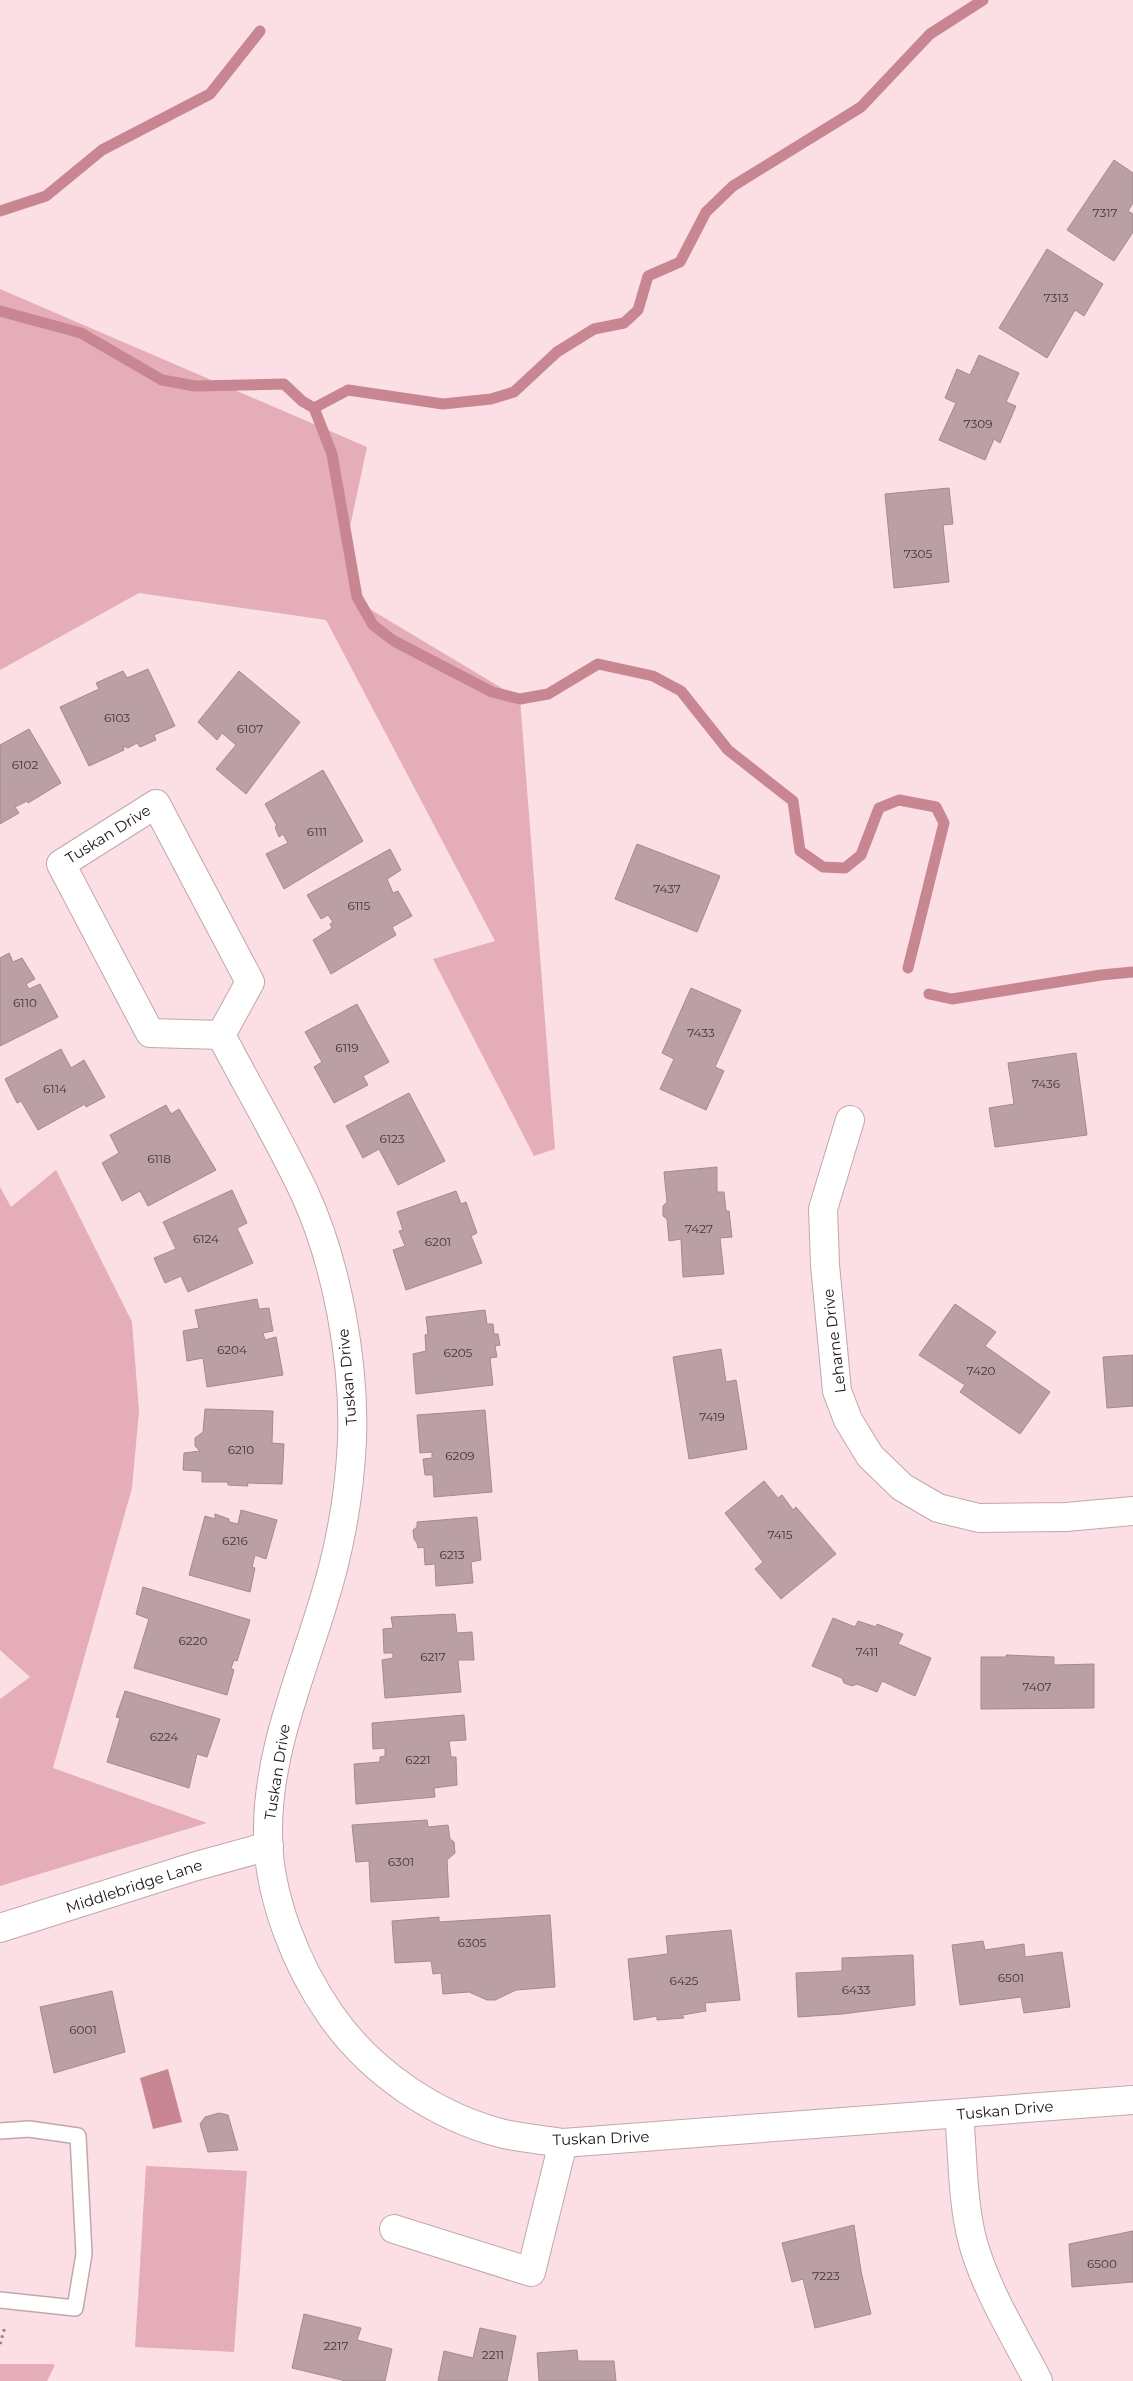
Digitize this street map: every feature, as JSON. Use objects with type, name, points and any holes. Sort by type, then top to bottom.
[{"type":"street","name":"Tuskan Drive","points":[[156,804],[250,982],[221,1036],[150,1033],[61,864],[156,804]]},
{"type":"street","name":"Tuskan Drive","points":[[221,1036],[307,1201],[323,1242],[342,1319],[349,1364],[352,1440],[344,1517],[334,1565],[286,1719],[272,1788],[269,1846],[278,1900],[297,1958],[310,1984],[342,2031],[381,2070],[428,2103],[479,2126],[506,2134],[563,2143],[1133,2100]]},
{"type":"street","name":"Leharne Drive","points":[[850,1120],[823,1209],[825,1265],[837,1391],[848,1420],[870,1456],[902,1488],[938,1508],[979,1518],[1066,1517],[1133,1511]]},
{"type":"street","name":"Middlebridge Lane","points":[[0,1928],[193,1866],[269,1846]]},
{"type":"street","points":[[959,2114],[968,2217],[973,2243],[992,2293],[1038,2381]]},
{"type":"street","points":[[394,2229],[531,2272],[563,2143]]},
{"type":"lane","points":[[0,2131],[29,2129],[78,2136],[84,2254],[75,2308],[0,2300]]},
{"type":"shaded area","points":[[0,289],[367,447],[347,541],[363,605],[520,699],[555,1149],[534,1156],[433,959],[495,941],[326,620],[139,593],[0,670]]},
{"type":"shaded area","points":[[56,1170],[132,1322],[139,1411],[132,1488],[53,1768],[207,1823],[0,1886],[0,1699],[30,1677],[0,1650],[0,1187],[11,1207]]},
{"type":"shaded area","points":[[168,2069],[182,2122],[153,2129],[140,2078]]},
{"type":"shaded area","points":[[146,2166],[247,2171],[234,2352],[135,2347]]},
{"type":"shaded area","points":[[0,2364],[55,2365],[47,2381],[0,2381]]},
{"type":"building","points":[[1114,160],[1133,173],[1133,203],[1128,211],[1133,214],[1133,232],[1114,261],[1067,230]]},
{"type":"building","points":[[1047,249],[1103,284],[1084,316],[1075,310],[1047,358],[999,328]]},
{"type":"building","points":[[979,355],[1019,373],[1006,402],[1016,406],[1000,443],[994,439],[985,460],[939,440],[956,403],[945,398],[957,369],[970,375]]},
{"type":"building","points":[[949,488],[953,524],[943,525],[949,582],[894,588],[885,494]]},
{"type":"building","points":[[148,669],[175,726],[154,735],[156,740],[140,747],[137,743],[128,748],[123,746],[124,750],[89,766],[60,707],[99,689],[96,683],[123,671],[127,678]]},
{"type":"building","points":[[239,671],[300,722],[246,794],[216,769],[236,745],[222,733],[217,740],[198,722]]},
{"type":"building","points":[[29,729],[61,783],[28,803],[27,801],[15,807],[19,813],[0,824],[0,745]]},
{"type":"building","points":[[323,770],[363,841],[284,889],[266,854],[288,843],[283,834],[279,837],[275,827],[277,826],[265,804]]},
{"type":"building","points":[[637,844],[720,876],[697,932],[615,899]]},
{"type":"building","points":[[390,849],[401,870],[387,879],[393,893],[398,891],[412,916],[392,927],[396,935],[331,974],[313,940],[332,928],[330,924],[333,922],[328,915],[321,919],[307,895]]},
{"type":"building","points":[[9,953],[13,962],[22,958],[35,979],[26,984],[29,989],[40,984],[58,1017],[0,1046],[0,958]]},
{"type":"building","points":[[691,988],[741,1010],[715,1067],[724,1071],[706,1110],[660,1089],[674,1059],[662,1053]]},
{"type":"building","points":[[357,1004],[389,1062],[363,1076],[368,1085],[334,1103],[314,1067],[322,1062],[305,1032]]},
{"type":"building","points":[[61,1049],[71,1068],[84,1060],[105,1097],[86,1107],[85,1104],[38,1130],[21,1101],[17,1103],[5,1079]]},
{"type":"building","points":[[1076,1053],[1087,1135],[995,1147],[989,1108],[1014,1104],[1008,1063]]},
{"type":"building","points":[[409,1093],[445,1161],[398,1185],[379,1149],[363,1158],[346,1126]]},
{"type":"building","points":[[166,1105],[171,1114],[179,1109],[216,1170],[148,1206],[140,1191],[122,1201],[102,1163],[119,1153],[110,1135]]},
{"type":"building","points":[[717,1167],[717,1192],[724,1192],[726,1211],[729,1211],[732,1237],[720,1238],[724,1274],[683,1277],[681,1239],[669,1241],[667,1219],[663,1216],[663,1206],[667,1202],[664,1172]]},
{"type":"building","points":[[232,1190],[247,1223],[237,1228],[253,1263],[188,1292],[181,1276],[165,1283],[154,1258],[176,1249],[163,1222]]},
{"type":"building","points":[[456,1191],[461,1204],[466,1202],[477,1233],[471,1236],[482,1263],[406,1290],[393,1250],[405,1246],[399,1231],[403,1230],[397,1212]]},
{"type":"building","points":[[257,1299],[259,1309],[269,1308],[273,1331],[263,1333],[265,1340],[276,1337],[283,1375],[207,1387],[203,1358],[187,1361],[183,1331],[199,1328],[195,1310]]},
{"type":"building","points":[[955,1304],[996,1332],[985,1346],[1050,1392],[1020,1434],[960,1392],[965,1385],[919,1355]]},
{"type":"building","points":[[485,1310],[487,1324],[493,1324],[494,1334],[498,1334],[500,1345],[495,1346],[497,1357],[490,1358],[493,1385],[416,1394],[413,1354],[426,1351],[425,1335],[428,1334],[426,1317]]},
{"type":"building","points":[[721,1349],[726,1382],[736,1380],[747,1449],[689,1459],[673,1357]]},
{"type":"building","points":[[1133,1355],[1133,1406],[1107,1408],[1103,1357]]},
{"type":"building","points":[[205,1409],[273,1411],[272,1443],[284,1444],[282,1484],[247,1483],[248,1486],[228,1485],[228,1482],[202,1482],[202,1471],[183,1470],[184,1453],[200,1451],[195,1446],[195,1438],[203,1432]]},
{"type":"building","points":[[485,1410],[492,1492],[434,1497],[433,1475],[425,1475],[423,1459],[432,1458],[432,1452],[420,1453],[417,1415]]},
{"type":"building","points":[[764,1481],[778,1498],[782,1495],[793,1510],[796,1507],[836,1554],[781,1599],[755,1569],[763,1562],[725,1513]]},
{"type":"building","points":[[241,1510],[277,1520],[266,1559],[255,1555],[252,1567],[255,1568],[250,1592],[189,1575],[205,1516],[215,1519],[215,1514],[229,1519],[229,1522],[238,1524]]},
{"type":"building","points":[[477,1517],[481,1560],[471,1562],[473,1583],[436,1586],[435,1564],[425,1565],[424,1547],[418,1548],[414,1539],[413,1530],[417,1527],[417,1522]]},
{"type":"building","points":[[143,1587],[250,1620],[237,1661],[234,1660],[231,1668],[234,1670],[227,1695],[134,1668],[149,1619],[136,1614]]},
{"type":"building","points":[[455,1614],[457,1633],[472,1632],[474,1660],[458,1660],[461,1692],[385,1698],[382,1660],[393,1658],[393,1653],[384,1653],[383,1629],[393,1628],[391,1617]]},
{"type":"building","points":[[833,1618],[855,1627],[858,1621],[876,1627],[877,1624],[903,1634],[898,1644],[931,1658],[915,1696],[882,1681],[877,1692],[857,1684],[852,1686],[844,1683],[842,1678],[812,1666]]},
{"type":"building","points":[[1006,1655],[1054,1657],[1054,1665],[1094,1664],[1094,1708],[981,1709],[981,1657],[1007,1657]]},
{"type":"building","points":[[125,1691],[220,1719],[207,1757],[197,1754],[189,1788],[107,1762],[120,1718],[116,1717]]},
{"type":"building","points":[[464,1715],[466,1740],[449,1741],[451,1757],[456,1757],[457,1785],[434,1788],[435,1797],[356,1804],[354,1764],[380,1762],[380,1757],[385,1756],[385,1748],[373,1749],[372,1723]]},
{"type":"building","points":[[427,1820],[428,1827],[448,1825],[450,1839],[454,1842],[455,1853],[447,1860],[449,1897],[371,1902],[369,1861],[356,1862],[352,1825]]},
{"type":"building","points":[[550,1915],[555,1987],[516,1990],[495,2000],[487,2000],[469,1992],[443,1994],[441,1973],[433,1974],[431,1961],[395,1963],[392,1921],[439,1917],[439,1922]]},
{"type":"building","points":[[731,1930],[740,2000],[705,2003],[706,2011],[682,2015],[684,2018],[657,2020],[657,2016],[634,2020],[628,1959],[668,1954],[666,1936]]},
{"type":"building","points":[[983,1941],[985,1950],[1024,1944],[1025,1957],[1062,1952],[1070,2007],[1024,2013],[1021,1997],[960,2005],[952,1945]]},
{"type":"building","points":[[913,1955],[915,2005],[842,2014],[798,2017],[796,1973],[842,1971],[842,1958]]},
{"type":"building","points":[[112,1991],[125,2052],[54,2073],[40,2007]]},
{"type":"building","points":[[219,2113],[228,2115],[238,2150],[208,2152],[200,2124],[205,2117]]},
{"type":"building","points":[[854,2225],[861,2271],[871,2314],[815,2328],[803,2279],[792,2282],[782,2243]]},
{"type":"building","points":[[1133,2231],[1133,2282],[1072,2287],[1069,2244]]},
{"type":"building","points":[[304,2314],[361,2328],[357,2340],[392,2349],[385,2381],[346,2381],[292,2368]]},
{"type":"building","points":[[480,2328],[516,2336],[507,2381],[438,2381],[444,2351],[473,2358]]},
{"type":"building","points":[[577,2350],[578,2361],[614,2361],[616,2381],[539,2381],[537,2353]]},
{"type":"waterway","points":[[314,408],[348,390],[443,404],[491,399],[514,392],[557,352],[594,329],[624,323],[638,310],[648,276],[680,262],[706,212],[733,186],[861,107],[930,34],[983,0]]},
{"type":"waterway","points":[[0,211],[46,196],[102,150],[210,94],[260,31]]},
{"type":"waterway","points":[[0,311],[81,333],[162,380],[195,386],[284,384],[302,401],[314,408],[332,454],[357,597],[373,625],[394,641],[492,692],[520,699],[548,694],[598,664],[653,676],[681,691],[728,750],[793,801],[800,851],[823,867],[845,868],[861,855],[879,808],[899,800],[936,807],[944,823],[908,968]]},
{"type":"waterway","points":[[929,994],[952,999],[1101,975],[1133,972]]}]
